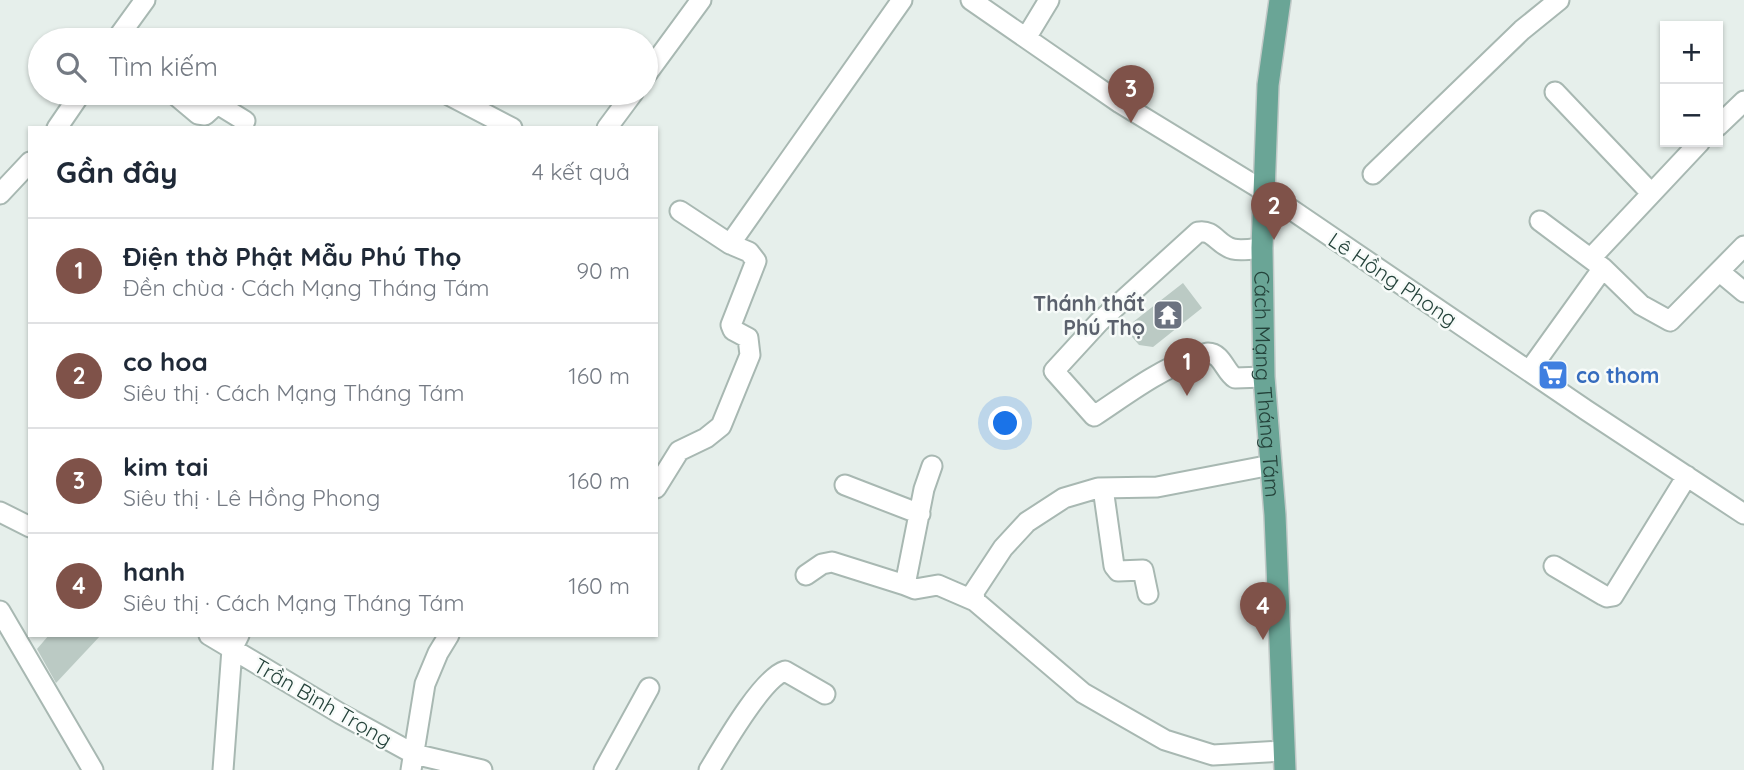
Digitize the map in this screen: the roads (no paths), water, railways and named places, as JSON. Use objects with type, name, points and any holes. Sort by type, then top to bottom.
[{"type":"main road","name":"Cách Mạng Tháng Tám","points":[[1280,0],[1268,85],[1262,248],[1264,377],[1271,465],[1284,760]]},
{"type":"street","points":[[125,28],[145,0]]},
{"type":"street","points":[[658,59],[701,0]]},
{"type":"street","points":[[730,244],[902,0]]},
{"type":"street","name":"Lê Hồng Phong","points":[[971,0],[1120,103],[1264,191],[1744,514]]},
{"type":"street","points":[[1026,38],[1049,0]]},
{"type":"street","points":[[1373,174],[1522,30],[1559,0]]},
{"type":"street","points":[[1555,92],[1651,193]]},
{"type":"street","points":[[1723,120],[1744,101]]},
{"type":"street","points":[[58,126],[73,105]]},
{"type":"street","points":[[187,105],[198,114],[205,115],[219,105],[245,121]]},
{"type":"street","points":[[468,105],[508,126]]},
{"type":"street","points":[[608,126],[624,105]]},
{"type":"street","points":[[1529,371],[1597,263],[1651,193],[1695,147]]},
{"type":"street","points":[[0,194],[28,164]]},
{"type":"street","points":[[658,485],[679,451],[706,438],[721,426],[750,355],[748,338],[733,330],[731,325],[757,261],[749,252],[730,244],[680,211]]},
{"type":"street","points":[[1541,221],[1597,263],[1641,306],[1670,321],[1744,246]]},
{"type":"street","points":[[1262,248],[1233,249],[1218,242],[1211,233],[1198,232],[1099,322],[1054,370],[1094,416],[1146,381],[1208,353],[1218,356],[1235,378],[1264,377]]},
{"type":"street","points":[[1720,272],[1744,292]]},
{"type":"street","points":[[975,601],[974,592],[1003,548],[1027,522],[1064,498],[1103,488],[1157,487],[1271,465]]},
{"type":"street","points":[[905,585],[924,489],[932,466]]},
{"type":"street","points":[[1554,566],[1603,595],[1613,596],[1687,476]]},
{"type":"street","points":[[845,485],[920,514]]},
{"type":"street","points":[[1103,488],[1113,564],[1118,571],[1143,570],[1148,594]]},
{"type":"street","points":[[0,512],[28,526]]},
{"type":"street","points":[[806,575],[822,564],[832,562],[915,589],[937,585],[975,601],[1083,693],[1165,740],[1213,755],[1284,760]]},
{"type":"street","points":[[0,611],[93,770]]},
{"type":"street","name":"Trần Bình Trọng","points":[[216,637],[235,642],[412,762],[482,770]]},
{"type":"street","points":[[412,762],[425,684],[448,637]]},
{"type":"street","points":[[223,770],[235,642]]},
{"type":"street","points":[[709,770],[737,725],[774,675],[785,671],[825,694]]},
{"type":"street","points":[[604,770],[649,688]]},
{"type":"place","name":"kim tai","points":[[1131,123]]},
{"type":"place","name":"co hoa","points":[[1274,240]]},
{"type":"place","name":"Thánh thất Phú Thọ","points":[[1168,315]]},
{"type":"place","name":"co thom","points":[[1553,375]]},
{"type":"place","name":"Điện thờ Phật Mẫu Phú Thọ","points":[[1187,396]]},
{"type":"place","name":"hanh","points":[[1263,640]]}]
